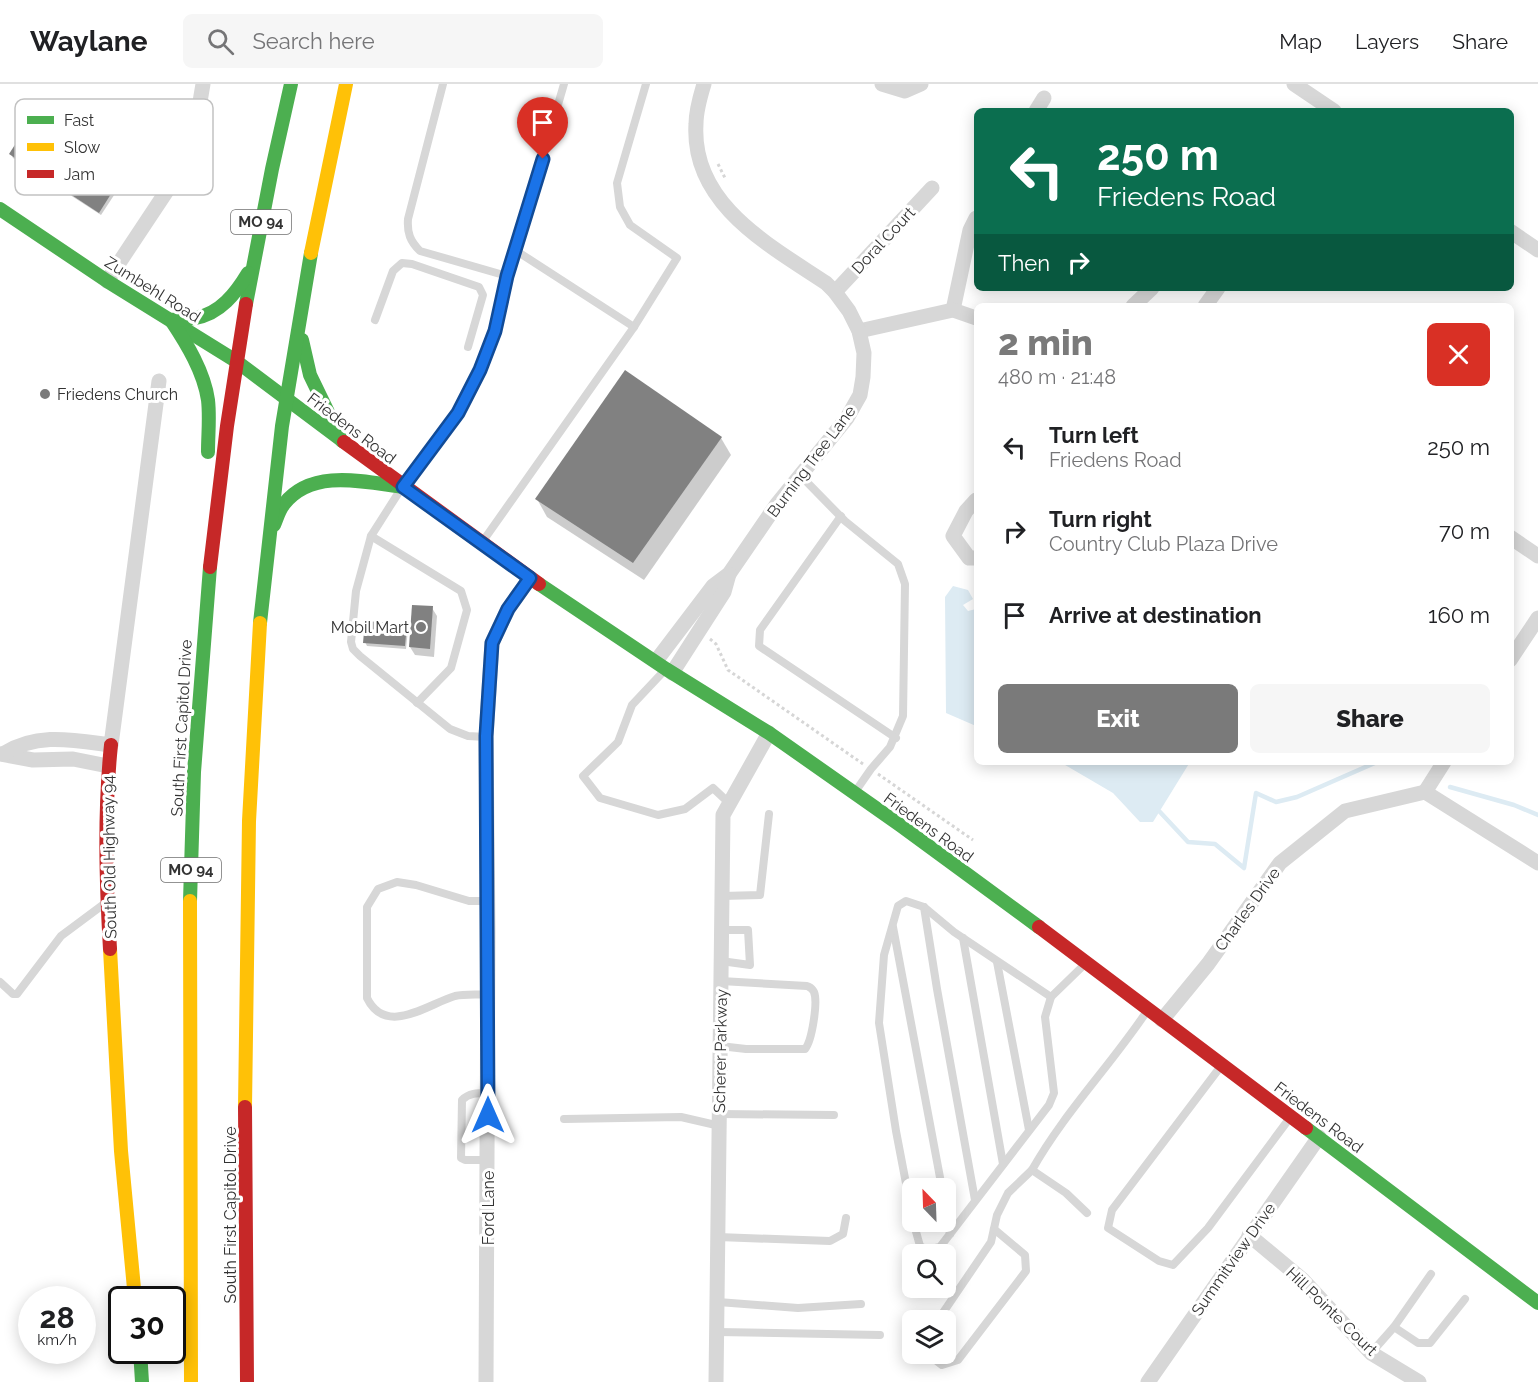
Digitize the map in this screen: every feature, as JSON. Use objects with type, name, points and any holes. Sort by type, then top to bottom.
[{"type":"main road","name":"South First Capitol Drive","points":[[191,1382],[191,856],[201,663],[216,506],[236,361],[252,267],[291,84]]},
{"type":"main road","name":"South First Capitol Drive","points":[[247,1382],[247,858],[255,685],[269,537],[286,399],[326,178],[346,84]]},
{"type":"main road","name":"Zumbehl Road","points":[[0,209],[107,281],[236,361],[286,399]]},
{"type":"main road","points":[[216,506],[207,465],[209,418],[207,396],[185,342],[171,320],[197,318],[226,304],[252,267]]},
{"type":"main road","points":[[300,317],[310,375],[342,441]]},
{"type":"main road","name":"Friedens Road","points":[[286,399],[530,578],[665,668],[769,733],[999,897],[1538,1303]]},
{"type":"main road","points":[[269,537],[283,506],[293,494],[320,481],[351,480],[403,487]]},
{"type":"main road","name":"South Old Highway 94","points":[[111,745],[105,850],[107,901],[121,1151],[134,1286]]},
{"type":"main road","points":[[141,1364],[142,1382]]},
{"type":"street","points":[[201,99],[203,84]]},
{"type":"street","name":"Burning Tree Lane","points":[[665,668],[724,592],[729,574],[777,504],[847,418],[860,395],[863,377],[864,353],[859,331],[849,311],[835,292],[826,283],[752,234],[730,214],[713,189],[702,168],[695,126],[704,84]]},
{"type":"street","points":[[882,84],[905,91],[921,84]]},
{"type":"street","points":[[1294,84],[1330,108]]},
{"type":"street","name":"Doral Court","points":[[835,292],[932,188]]},
{"type":"street","points":[[107,281],[164,195]]},
{"type":"street","points":[[953,310],[970,230],[974,222]]},
{"type":"street","points":[[1514,234],[1538,250]]},
{"type":"street","points":[[1136,303],[1149,291]]},
{"type":"street","points":[[859,331],[953,310],[974,317]]},
{"type":"street","name":"South Old Highway 94","points":[[111,745],[159,381]]},
{"type":"street","points":[[974,502],[966,511],[952,536],[969,558],[974,558]]},
{"type":"street","points":[[1514,540],[1538,556]]},
{"type":"street","name":"Ford Lane","points":[[486,1382],[488,901],[486,736],[492,643],[508,609],[530,578]]},
{"type":"street","points":[[1514,654],[1538,618]]},
{"type":"street","name":"Scherer Parkway","points":[[716,1382],[723,816],[769,733]]},
{"type":"street","points":[[2,754],[28,741],[44,739],[111,745]]},
{"type":"street","points":[[2,754],[33,760],[73,759],[108,766]]},
{"type":"street","points":[[1442,765],[1425,792],[1538,863]]},
{"type":"street","name":"Charles Drive","points":[[1162,1020],[1208,964],[1280,863],[1345,812],[1425,792]]},
{"type":"street","name":"Summitview Drive","points":[[1148,1382],[1319,1137]]},
{"type":"street","name":"Hill Pointe Court","points":[[1249,1235],[1303,1280],[1371,1353],[1419,1382]]},
{"type":"lane","points":[[442,84],[408,219],[407,231],[412,243],[420,250],[507,276]]},
{"type":"lane","points":[[486,736],[468,736],[450,729],[354,650],[351,642],[356,591],[371,536],[403,487],[458,413],[471,389],[495,331],[507,276],[564,84]]},
{"type":"lane","points":[[482,542],[634,327],[677,258],[630,225],[620,207],[617,183],[646,84]]},
{"type":"lane","points":[[515,250],[634,327]]},
{"type":"lane","points":[[375,320],[393,270],[402,263],[412,264],[479,287],[483,295],[468,347]]},
{"type":"lane","points":[[800,475],[841,516],[898,564],[905,584],[903,716],[896,738],[854,793]]},
{"type":"lane","points":[[841,516],[760,630],[759,646],[896,738]]},
{"type":"lane","points":[[371,536],[461,591],[467,610],[451,668],[417,702]]},
{"type":"lane","points":[[665,668],[632,705],[618,742],[583,776],[600,798],[658,815],[686,809],[713,788],[729,803]]},
{"type":"lane","points":[[722,896],[760,895],[769,814]]},
{"type":"lane","points":[[488,901],[469,901],[416,885],[397,882],[378,888],[367,907],[367,998],[371,1005],[381,1013],[395,1016],[411,1015],[456,996],[488,994]]},
{"type":"lane","points":[[0,982],[13,994],[17,994],[61,936],[107,901]]},
{"type":"lane","points":[[906,1178],[879,1023],[884,955],[898,906],[906,901],[924,907],[963,938],[1051,997]]},
{"type":"lane","points":[[924,907],[975,1200]]},
{"type":"lane","points":[[892,926],[940,1178]]},
{"type":"lane","points":[[721,961],[750,965],[748,930],[722,930]]},
{"type":"lane","points":[[963,938],[1003,1164]]},
{"type":"lane","points":[[997,962],[1029,1130]]},
{"type":"lane","points":[[916,1232],[920,1246],[927,1250],[940,1247],[1049,1105],[1054,1093],[1046,1017],[1051,997],[1086,963]]},
{"type":"lane","points":[[720,1046],[746,1049],[805,1049],[811,1035],[815,996],[813,989],[807,986],[721,981]]},
{"type":"lane","points":[[945,1310],[991,1242],[997,1215],[1008,1194],[1032,1170],[1047,1146],[1148,1010]]},
{"type":"lane","points":[[1222,1065],[1112,1210],[1108,1228],[1158,1261],[1173,1265],[1208,1227],[1290,1116]]},
{"type":"lane","points":[[488,1093],[475,1093],[462,1100],[461,1158],[488,1160]]},
{"type":"lane","points":[[564,1119],[681,1117],[720,1120],[834,1115]]},
{"type":"lane","points":[[1032,1170],[1066,1193],[1087,1213]]},
{"type":"lane","points":[[718,1237],[830,1241],[843,1234],[846,1218]]},
{"type":"lane","points":[[956,1361],[1026,1271],[1025,1255],[994,1229]]},
{"type":"lane","points":[[1371,1353],[1394,1327],[1431,1274]]},
{"type":"lane","points":[[1394,1327],[1418,1343],[1430,1343],[1465,1299]]},
{"type":"lane","points":[[718,1302],[798,1308],[861,1304]]},
{"type":"lane","points":[[717,1332],[880,1335]]},
{"type":"shaded area","points":[[953,586],[968,590],[973,599],[963,605],[968,611],[974,610],[974,725],[946,713],[945,597]]},
{"type":"shaded area","points":[[1065,765],[1188,765],[1153,822],[1140,822],[1113,793]]},
{"type":"building","points":[[15,145],[15,158],[9,154]]},
{"type":"building","points":[[72,195],[110,195],[99,213]]},
{"type":"building","points":[[625,370],[722,437],[633,563],[535,499]]},
{"type":"building","name":"Mobil Mart","points":[[412,605],[433,606],[430,649],[409,647]]},
{"type":"building","points":[[365,621],[407,624],[405,646],[363,643]]},
{"type":"waterway","points":[[1160,812],[1188,842],[1215,844],[1244,868],[1256,793],[1276,802],[1297,797],[1370,765]]},
{"type":"waterway","points":[[1450,787],[1514,805],[1538,815]]},
{"type":"traffic: fast","points":[[246,304],[291,84]]},
{"type":"traffic: fast","points":[[0,209],[107,281],[236,361],[344,442]]},
{"type":"traffic: fast","points":[[260,623],[282,426],[311,253]]},
{"type":"traffic: fast","points":[[208,452],[209,413],[203,379],[194,358],[171,320],[195,318],[212,312],[233,295],[248,273]]},
{"type":"traffic: fast","points":[[302,340],[310,375],[342,441]]},
{"type":"traffic: fast","points":[[274,525],[284,504],[309,485],[340,480],[403,487]]},
{"type":"traffic: fast","points":[[190,901],[194,772],[210,567]]},
{"type":"traffic: fast","points":[[539,584],[666,669],[769,733],[1039,927]]},
{"type":"traffic: fast","points":[[1306,1128],[1538,1303]]},
{"type":"traffic: fast","points":[[141,1364],[142,1382]]},
{"type":"traffic: slow","points":[[311,253],[346,84]]},
{"type":"traffic: slow","points":[[245,1107],[249,821],[260,623]]},
{"type":"traffic: slow","points":[[190,901],[191,1382]]},
{"type":"traffic: slow","points":[[110,949],[121,1151],[134,1286]]},
{"type":"traffic: jam","points":[[210,567],[227,426],[246,304]]},
{"type":"traffic: jam","points":[[344,442],[539,584]]},
{"type":"traffic: jam","points":[[110,949],[106,847],[111,745]]},
{"type":"traffic: jam","points":[[1039,927],[1306,1128]]},
{"type":"traffic: jam","points":[[245,1107],[247,1382]]},
{"type":"place","name":"Friedens Church","points":[[45,394]]},
{"type":"place","name":"Mobil Mart","points":[[421,627]]},
{"type":"route","points":[[488,1115],[489,931],[486,736],[492,643],[508,609],[530,578],[403,487],[458,413],[480,370],[495,331],[507,276],[543,159]]}]
